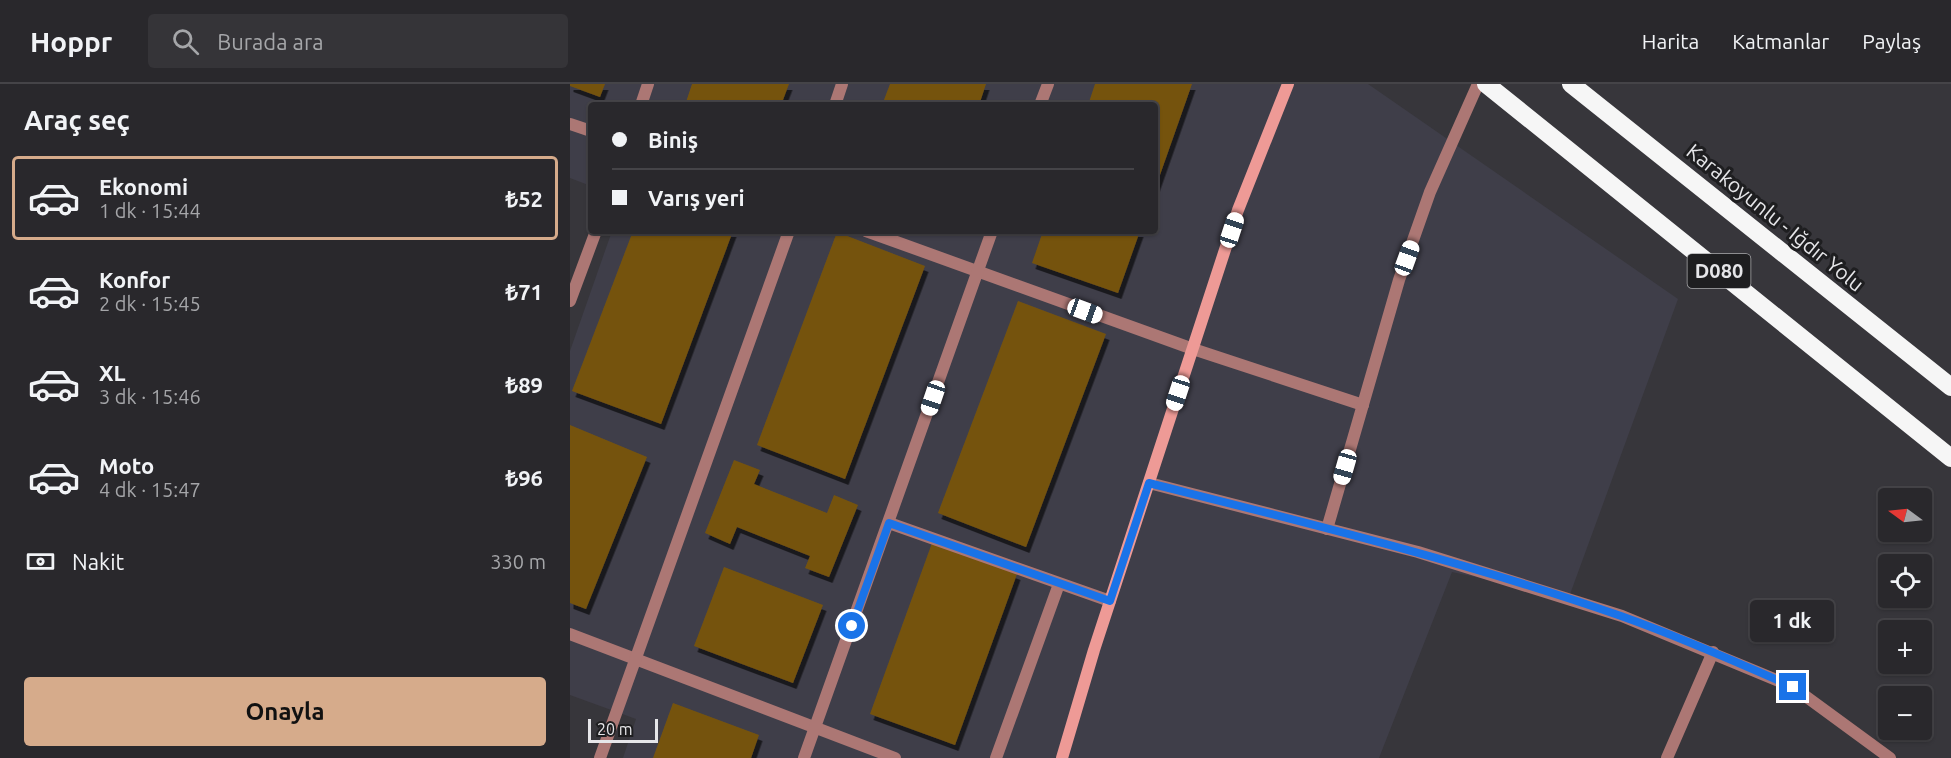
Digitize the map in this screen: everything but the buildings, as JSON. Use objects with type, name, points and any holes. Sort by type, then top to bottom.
[{"type":"highway","name":"D080","points":[[1486,84],[1951,458]]},
{"type":"highway","name":"Karakoyunlu - Iğdır Yolu","points":[[1571,84],[1951,387]]},
{"type":"street","points":[[1062,758],[1110,601],[1238,210],[1288,84]]},
{"type":"lane","points":[[642,102],[648,84]]},
{"type":"lane","points":[[836,102],[842,84]]},
{"type":"lane","points":[[1041,102],[1048,84]]},
{"type":"lane","points":[[1327,529],[1399,280],[1430,192],[1478,84]]},
{"type":"lane","points":[[570,124],[588,130]]},
{"type":"lane","points":[[570,301],[595,234]]},
{"type":"lane","points":[[600,758],[788,234]]},
{"type":"lane","points":[[874,234],[1193,349],[1363,405]]},
{"type":"lane","points":[[804,758],[991,234]]},
{"type":"lane","points":[[1149,483],[1418,552],[1599,609],[1713,652],[1793,687],[1890,758]]},
{"type":"lane","points":[[889,523],[1110,601]]},
{"type":"lane","points":[[996,758],[1059,584]]},
{"type":"lane","points":[[570,634],[895,758]]},
{"type":"lane","points":[[1667,758],[1713,652]]},
{"type":"shaded area","points":[[570,84],[1368,84],[1678,299],[1569,597],[1452,572],[1379,758],[623,758],[636,719],[570,695],[570,351],[611,234],[1158,234],[1158,102],[588,102],[588,185],[570,178]]},
{"type":"route","points":[[852,626],[889,523],[1110,601],[1149,483],[1418,552],[1622,616],[1793,687]]}]
